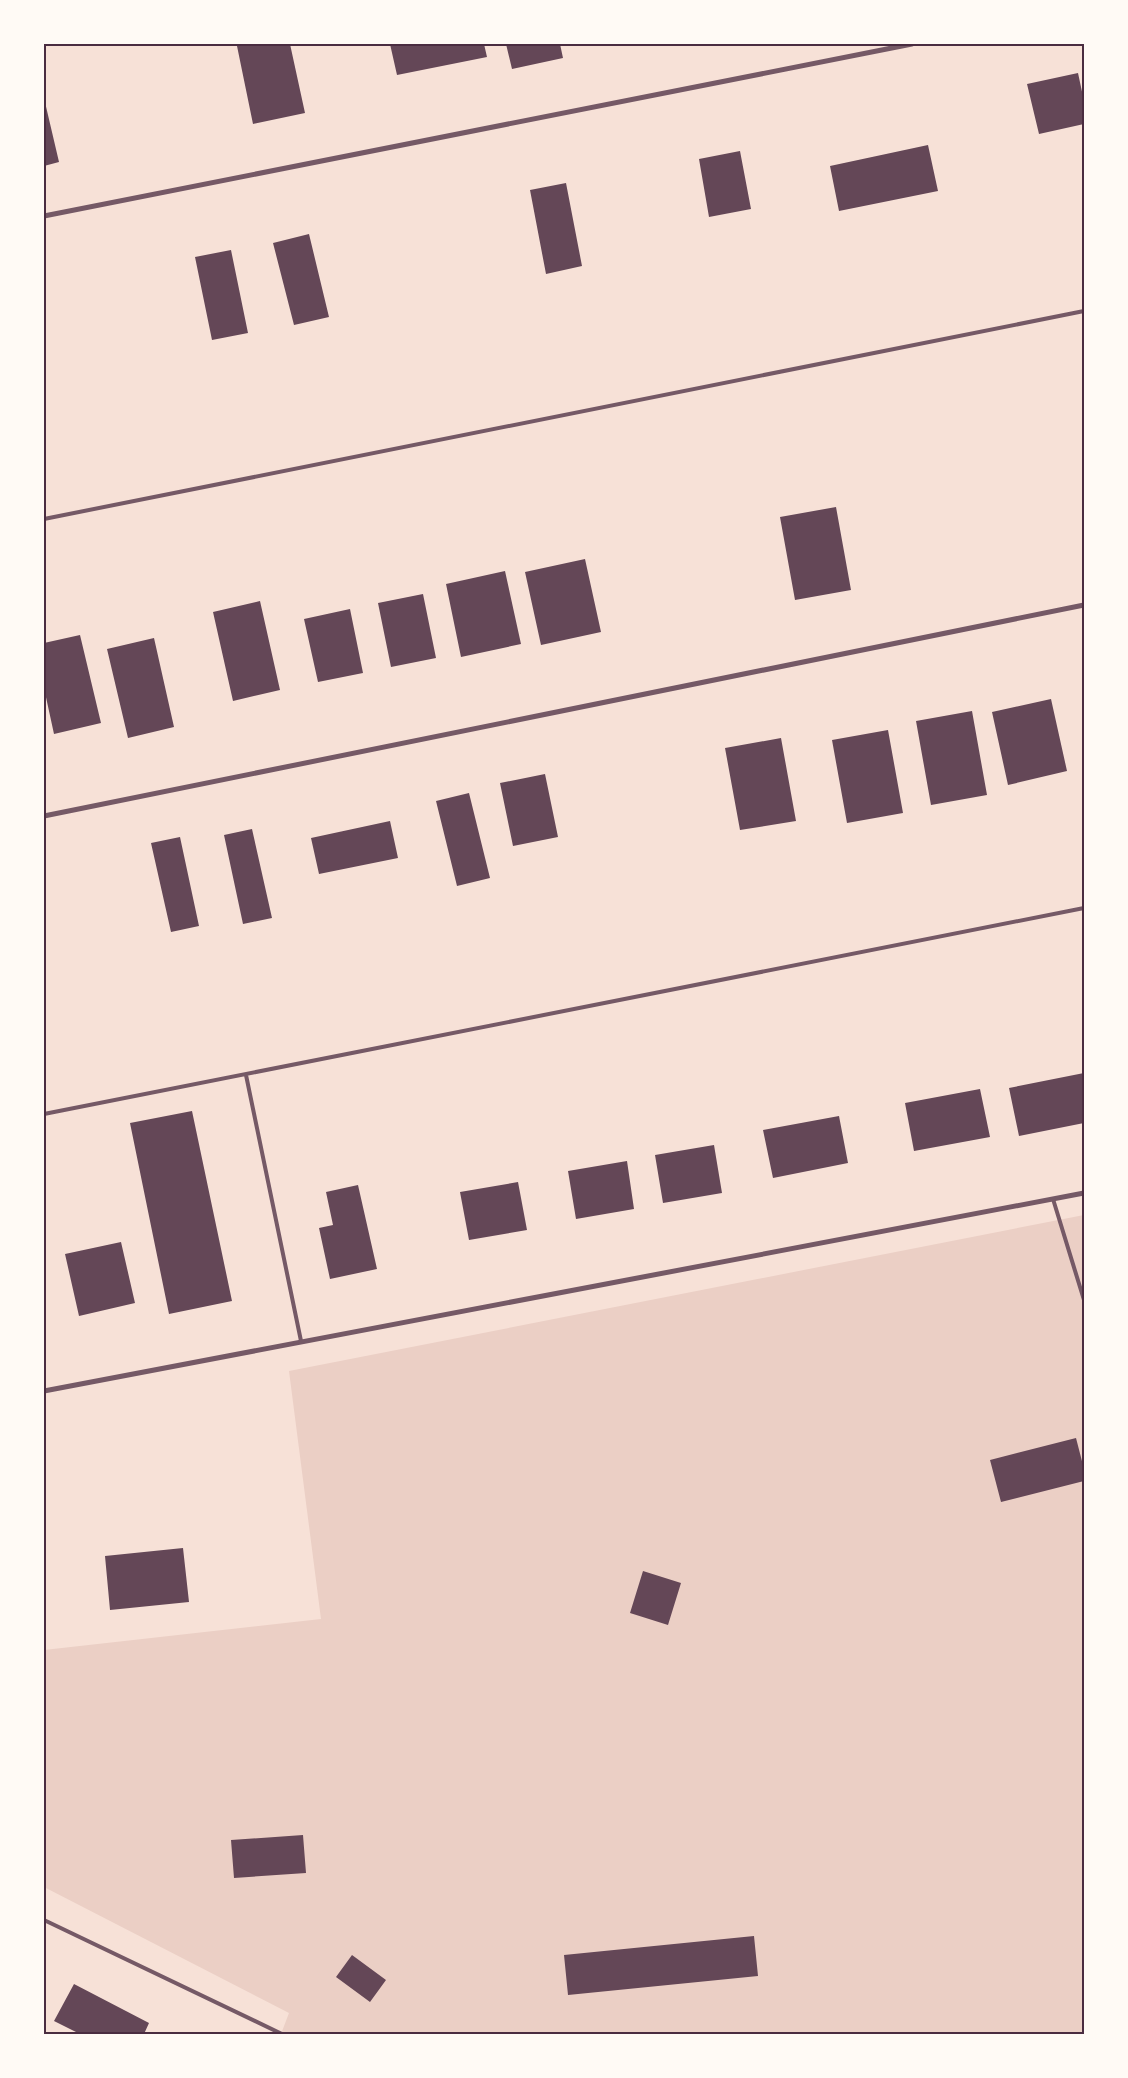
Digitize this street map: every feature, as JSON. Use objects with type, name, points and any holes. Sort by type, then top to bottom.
[{"type":"street","points":[[44,216],[912,44]]},
{"type":"street","points":[[44,816],[1084,605]]},
{"type":"street","points":[[44,1391],[1084,1193]]},
{"type":"lane","points":[[44,520],[1084,311]]},
{"type":"lane","points":[[44,1114],[1084,908]]},
{"type":"lane","points":[[246,1075],[301,1341]]},
{"type":"lane","points":[[1053,1199],[1084,1300]]},
{"type":"lane","points":[[44,1920],[282,2034]]},
{"type":"shaded area","points":[[1084,1215],[1084,2034],[281,2034],[289,2013],[44,1887],[44,1650],[321,1619],[289,1371]]},
{"type":"building","points":[[249,44],[290,44],[305,113],[253,124],[237,46]]},
{"type":"building","points":[[390,44],[484,44],[487,57],[397,75]]},
{"type":"building","points":[[506,44],[560,44],[563,58],[512,69]]},
{"type":"building","points":[[1078,73],[1084,101],[1084,124],[1039,134],[1027,84]]},
{"type":"building","points":[[44,98],[59,162],[44,166]]},
{"type":"building","points":[[928,145],[938,191],[839,211],[830,166]]},
{"type":"building","points":[[740,151],[751,209],[709,217],[699,159]]},
{"type":"building","points":[[566,183],[582,266],[546,274],[530,190]]},
{"type":"building","points":[[309,234],[329,317],[294,325],[273,243]]},
{"type":"building","points":[[231,250],[248,333],[212,340],[195,257]]},
{"type":"building","points":[[836,507],[851,590],[795,600],[780,517]]},
{"type":"building","points":[[585,559],[601,632],[541,645],[525,572]]},
{"type":"building","points":[[505,571],[521,644],[461,657],[446,584]]},
{"type":"building","points":[[423,594],[436,658],[391,667],[378,603]]},
{"type":"building","points":[[260,601],[280,690],[233,701],[213,612]]},
{"type":"building","points":[[350,609],[363,673],[318,682],[304,619]]},
{"type":"building","points":[[80,635],[101,723],[54,734],[44,688],[44,643]]},
{"type":"building","points":[[154,638],[174,727],[128,738],[107,649]]},
{"type":"building","points":[[1051,699],[1067,771],[1008,785],[992,712]]},
{"type":"building","points":[[972,711],[987,795],[931,805],[916,721]]},
{"type":"building","points":[[888,730],[903,813],[847,823],[832,740]]},
{"type":"building","points":[[781,738],[796,821],[740,830],[725,748]]},
{"type":"building","points":[[545,774],[558,837],[513,846],[500,783]]},
{"type":"building","points":[[469,793],[490,878],[457,886],[436,801]]},
{"type":"building","points":[[390,821],[398,858],[319,874],[311,838]]},
{"type":"building","points":[[252,829],[272,918],[243,924],[224,835]]},
{"type":"building","points":[[180,837],[199,926],[171,932],[151,843]]},
{"type":"building","points":[[1084,1073],[1084,1123],[1019,1136],[1009,1088]]},
{"type":"building","points":[[980,1089],[990,1137],[914,1151],[905,1103]]},
{"type":"building","points":[[192,1111],[232,1301],[169,1314],[130,1123]]},
{"type":"building","points":[[839,1116],[848,1163],[773,1178],[763,1130]]},
{"type":"building","points":[[714,1145],[722,1193],[663,1203],[655,1155]]},
{"type":"building","points":[[627,1161],[634,1209],[576,1219],[568,1171]]},
{"type":"building","points":[[518,1182],[527,1230],[469,1240],[460,1192]]},
{"type":"building","points":[[358,1185],[377,1269],[330,1279],[319,1228],[333,1225],[326,1192]]},
{"type":"building","points":[[121,1242],[135,1303],[79,1316],[65,1254]]},
{"type":"building","points":[[1076,1438],[1084,1469],[1084,1481],[1001,1502],[990,1460]]},
{"type":"building","points":[[183,1548],[189,1602],[110,1610],[105,1556]]},
{"type":"building","points":[[643,1571],[681,1583],[668,1625],[630,1613]]},
{"type":"building","points":[[303,1835],[306,1873],[234,1878],[231,1840]]},
{"type":"building","points":[[754,1936],[758,1976],[568,1995],[564,1955]]},
{"type":"building","points":[[352,1955],[386,1980],[370,2002],[336,1977]]},
{"type":"building","points":[[74,1984],[149,2023],[144,2034],[80,2034],[54,2021]]}]
